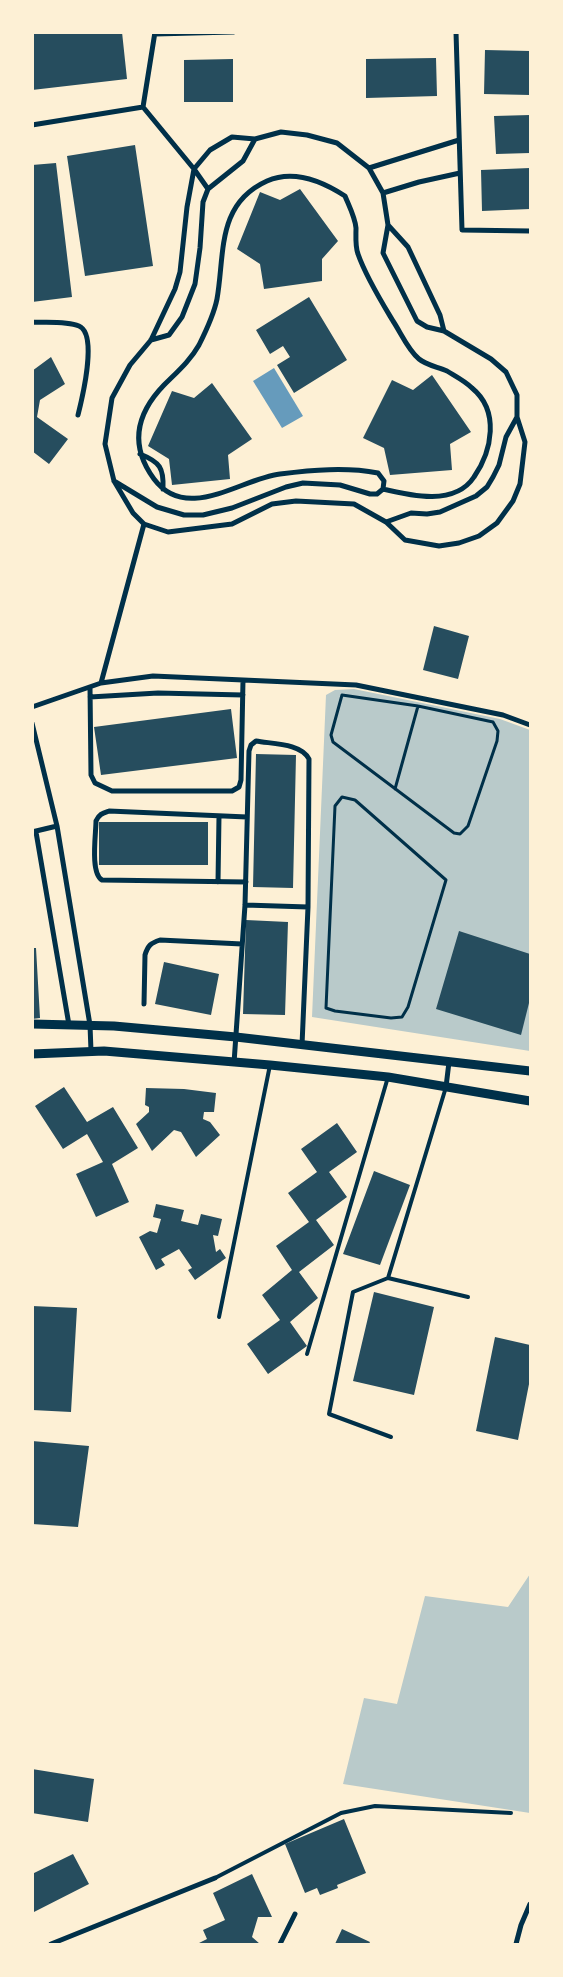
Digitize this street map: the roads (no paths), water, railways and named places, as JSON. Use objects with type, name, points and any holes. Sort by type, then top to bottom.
[{"type":"street","points":[[208,189],[194,169],[143,108],[155,33],[233,32]]},
{"type":"street","points":[[456,32],[462,230],[530,231]]},
{"type":"street","points":[[32,125],[143,108]]},
{"type":"street","points":[[281,132],[306,135],[337,143],[369,168],[383,193],[388,225],[383,253],[417,321],[427,327],[444,331],[491,359],[506,372],[517,395],[517,417],[526,442],[522,473],[513,501],[497,523],[480,536],[459,543],[439,546],[405,540],[386,522],[354,504],[296,501],[272,504],[232,524],[168,532],[144,524],[133,513],[114,481],[105,444],[112,398],[130,365],[151,340],[175,289],[180,272],[187,207],[194,169],[210,150],[232,137],[255,139],[281,132]]},
{"type":"street","points":[[151,340],[169,335],[182,317],[195,284],[203,202],[208,189],[242,161],[255,139]]},
{"type":"street","points":[[369,168],[459,140]]},
{"type":"street","points":[[383,193],[419,182],[460,173]]},
{"type":"street","points":[[114,481],[157,507],[184,515],[203,515],[232,508],[286,487],[303,483],[340,485],[370,494],[378,494],[383,489],[384,481],[378,473],[346,469],[278,474],[204,498],[180,496],[169,494],[163,490],[140,454],[138,440],[140,422],[146,408],[163,386],[190,360],[206,327],[216,300],[222,245],[231,215],[242,200],[257,186],[277,177],[301,176],[319,182],[345,196],[356,227],[358,254],[392,319],[419,360],[446,371],[472,388],[480,395],[489,412],[490,439],[488,451],[482,465],[470,483],[458,491],[445,495],[421,497],[383,489]]},
{"type":"street","points":[[388,225],[408,247],[440,314],[444,331]]},
{"type":"street","points":[[32,322],[71,324],[86,331],[88,340],[84,389],[78,415]]},
{"type":"street","points":[[386,522],[411,513],[427,514],[440,512],[476,496],[487,487],[493,477],[499,464],[506,436],[517,417]]},
{"type":"street","points":[[140,454],[159,464],[162,470],[163,490]]},
{"type":"street","points":[[101,683],[144,524]]},
{"type":"street","points":[[32,708],[101,683],[154,676],[356,685],[503,715],[530,725]]},
{"type":"street","points":[[90,687],[91,775],[95,783],[102,788],[112,791],[232,791],[239,787],[242,780],[243,680]]},
{"type":"street","points":[[90,697],[158,693],[243,695]]},
{"type":"street","points":[[32,723],[57,826],[90,1025],[91,1052]]},
{"type":"street","points":[[234,1063],[245,905],[249,751],[251,744],[256,741],[293,747],[306,753],[309,759],[308,907],[302,1045]]},
{"type":"street","points":[[246,882],[102,880],[96,874],[95,865],[96,820],[98,815],[109,811],[247,817]]},
{"type":"street","points":[[218,882],[219,816]]},
{"type":"street","points":[[57,826],[34,832],[69,1025]]},
{"type":"street","points":[[245,905],[308,907]]},
{"type":"street","points":[[144,1004],[145,954],[147,947],[152,943],[160,940],[242,944]]},
{"type":"street","points":[[32,1024],[114,1026],[236,1037],[530,1072]]},
{"type":"street","points":[[32,1054],[104,1051],[270,1065],[388,1077],[530,1101]]},
{"type":"street","points":[[446,1087],[449,1062]]},
{"type":"street","points":[[51,1944],[215,1878]]},
{"type":"street","points":[[516,1944],[520,1925],[530,1904]]},
{"type":"street","points":[[280,1944],[295,1914]]},
{"type":"lane","points":[[219,1317],[270,1065]]},
{"type":"lane","points":[[307,1354],[388,1077]]},
{"type":"lane","points":[[388,1278],[446,1087]]},
{"type":"lane","points":[[391,1437],[329,1414],[353,1292],[388,1278],[468,1297]]},
{"type":"lane","points":[[215,1878],[340,1813],[375,1806],[511,1813]]},
{"type":"water","points":[[274,368],[303,416],[282,428],[253,381]]}]
